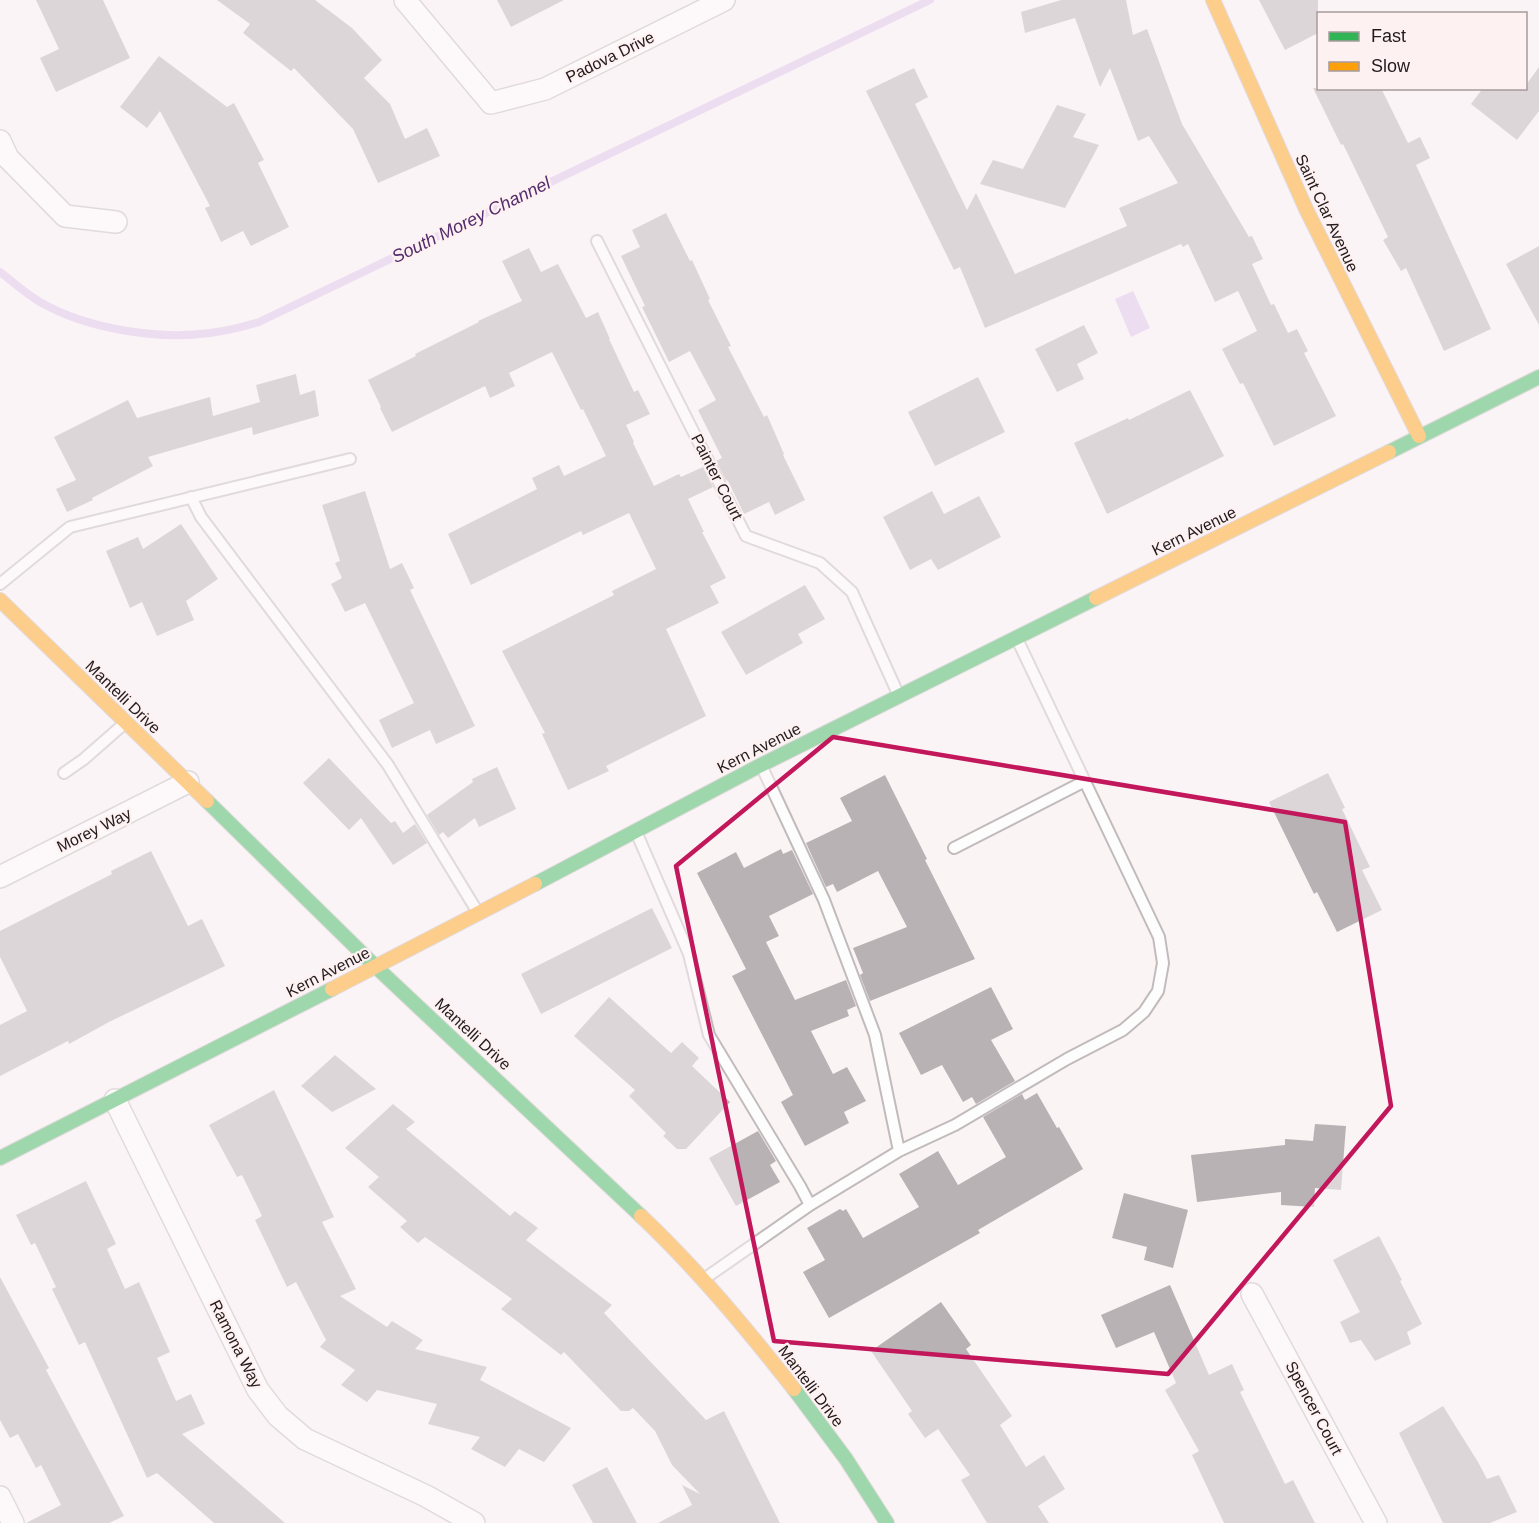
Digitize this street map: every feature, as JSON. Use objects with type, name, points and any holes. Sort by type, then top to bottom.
[{"type":"street","name":"Padova Drive","points":[[405,0],[491,103],[545,89],[724,0]]},
{"type":"street","name":"Saint Clar Avenue","points":[[1213,0],[1306,209],[1419,436]]},
{"type":"street","points":[[0,141],[8,158],[65,216],[116,222]]},
{"type":"street","name":"Kern Avenue","points":[[0,1158],[376,967],[761,765],[1539,377]]},
{"type":"street","name":"Mantelli Drive","points":[[0,600],[376,967],[559,1137],[704,1279],[750,1332],[800,1396],[846,1459],[887,1523]]},
{"type":"street","name":"Morey Way","points":[[0,877],[188,782]]},
{"type":"street","name":"Ramona Way","points":[[115,1100],[258,1390],[278,1416],[305,1438],[426,1496],[474,1523]]},
{"type":"street","name":"Spencer Court","points":[[1252,1294],[1376,1523]]},
{"type":"street","points":[[0,1497],[14,1523]]},
{"type":"lane","name":"Painter Court","points":[[597,240],[747,536],[820,563],[852,592],[898,696]]},
{"type":"lane","points":[[0,584],[70,527],[350,459]]},
{"type":"lane","points":[[191,496],[201,517],[388,765],[478,913]]},
{"type":"lane","points":[[704,1279],[810,1205],[899,1151],[955,1125],[1067,1059],[1123,1030],[1144,1012],[1158,991],[1163,963],[1159,937],[1017,637]]},
{"type":"lane","points":[[64,773],[84,759],[125,722]]},
{"type":"lane","points":[[761,765],[824,900],[875,1035],[899,1151]]},
{"type":"lane","points":[[954,848],[1085,781]]},
{"type":"lane","points":[[635,831],[688,954],[709,1035],[810,1205]]},
{"type":"highlighted area","points":[[833,737],[1345,822],[1391,1106],[1168,1374],[774,1341],[676,866]]},
{"type":"shaded area","points":[[1133,291],[1150,328],[1131,337],[1115,299]]},
{"type":"building","points":[[36,0],[103,0],[130,58],[56,92],[40,58],[59,49]]},
{"type":"building","points":[[217,0],[315,0],[352,28],[382,60],[364,78],[390,104],[405,139],[427,128],[440,156],[378,183],[353,129],[294,68],[291,71],[243,33],[250,24]]},
{"type":"building","points":[[497,0],[564,0],[511,27]]},
{"type":"building","points":[[1061,0],[1126,0],[1133,35],[1147,29],[1182,124],[1249,237],[1252,236],[1263,259],[1252,264],[1271,305],[1274,304],[1288,333],[1297,329],[1308,351],[1304,353],[1336,416],[1274,446],[1243,383],[1240,384],[1222,349],[1257,331],[1238,291],[1215,302],[1188,244],[1183,247],[1181,244],[985,328],[960,267],[954,270],[866,91],[914,68],[928,97],[915,104],[967,210],[976,193],[1015,274],[1127,226],[1119,208],[1178,183],[1149,136],[1138,141],[1110,68],[1100,87],[1075,18],[1025,33],[1021,12]]},
{"type":"building","points":[[1259,0],[1318,0],[1317,34],[1285,50]]},
{"type":"building","points":[[159,56],[227,107],[234,103],[264,160],[258,163],[289,227],[251,246],[243,231],[221,242],[205,208],[210,206],[160,111],[147,128],[120,107]]},
{"type":"building","points":[[1539,67],[1539,111],[1517,140],[1471,104],[1482,90],[1527,90],[1527,84]]},
{"type":"building","points":[[1313,88],[1317,90],[1382,90],[1408,143],[1420,137],[1430,158],[1416,165],[1491,329],[1444,351],[1406,268],[1401,271],[1383,240],[1388,237],[1343,144],[1341,145]]},
{"type":"building","points":[[1057,105],[1086,114],[1073,137],[1099,145],[1065,208],[980,184],[993,160],[1023,169]]},
{"type":"building","points":[[666,213],[690,261],[692,260],[710,299],[708,300],[731,346],[728,347],[764,417],[767,415],[805,500],[775,515],[769,502],[744,514],[716,461],[722,458],[698,410],[716,400],[690,351],[669,362],[642,307],[645,306],[621,256],[640,247],[632,230]]},
{"type":"building","points":[[1539,246],[1539,325],[1506,264]]},
{"type":"building","points":[[529,248],[541,272],[558,264],[586,318],[598,312],[634,392],[638,390],[650,414],[626,425],[654,486],[679,474],[681,477],[703,467],[713,487],[688,499],[726,578],[710,586],[719,603],[666,629],[706,716],[606,766],[609,771],[568,790],[542,734],[545,733],[502,651],[614,595],[612,591],[656,569],[629,513],[583,535],[581,531],[471,585],[448,534],[537,489],[532,478],[559,465],[564,476],[606,456],[552,352],[509,373],[515,386],[490,398],[485,386],[392,432],[368,380],[478,321],[522,301],[502,261]]},
{"type":"building","points":[[1084,325],[1098,353],[1077,364],[1084,379],[1057,392],[1035,349]]},
{"type":"building","points":[[296,374],[300,395],[315,390],[319,416],[253,435],[252,427],[148,457],[153,466],[67,512],[56,489],[76,480],[54,437],[128,400],[137,418],[210,397],[213,416],[260,402],[256,385]]},
{"type":"building","points":[[978,377],[1005,432],[935,466],[908,412]]},
{"type":"building","points":[[1190,390],[1224,456],[1107,514],[1074,443],[1128,418],[1129,420]]},
{"type":"building","points":[[365,491],[390,569],[402,563],[414,588],[410,590],[475,726],[436,744],[430,730],[392,748],[379,720],[414,703],[365,603],[345,612],[331,584],[342,578],[335,563],[340,561],[322,505]]},
{"type":"building","points":[[932,491],[944,514],[979,496],[1001,537],[938,570],[931,559],[910,570],[883,517]]},
{"type":"building","points":[[181,524],[218,579],[186,601],[194,620],[157,636],[142,602],[130,608],[106,551],[138,537],[143,549]]},
{"type":"building","points":[[805,585],[825,619],[798,634],[803,643],[746,675],[721,632]]},
{"type":"building","points":[[329,758],[391,823],[395,821],[403,833],[415,824],[427,843],[393,865],[361,818],[349,830],[303,783]]},
{"type":"building","points":[[497,767],[516,809],[479,827],[475,818],[448,838],[443,832],[439,835],[427,815],[473,782],[472,779]]},
{"type":"building","points":[[1328,773],[1345,808],[1342,809],[1370,867],[1362,870],[1382,910],[1337,932],[1317,892],[1314,894],[1269,802]]},
{"type":"building","points":[[885,775],[975,959],[870,1001],[860,975],[863,973],[853,948],[907,927],[878,871],[837,892],[833,884],[826,887],[806,843],[852,821],[840,798]]},
{"type":"building","points":[[781,849],[783,854],[792,850],[813,894],[769,916],[779,936],[766,942],[795,1000],[846,980],[856,1006],[847,1010],[849,1016],[811,1031],[833,1074],[847,1067],[866,1101],[844,1112],[849,1123],[805,1146],[781,1102],[793,1095],[732,976],[746,969],[697,873],[736,852],[744,868]]},
{"type":"building","points":[[151,851],[188,926],[202,919],[225,966],[0,1076],[0,1025],[27,1011],[0,957],[0,931],[112,874],[111,871]]},
{"type":"building","points":[[652,908],[672,948],[541,1014],[521,974]]},
{"type":"building","points":[[991,987],[1013,1029],[991,1040],[1015,1081],[976,1104],[972,1097],[963,1102],[942,1065],[921,1075],[899,1033]]},
{"type":"building","points":[[609,997],[671,1053],[682,1042],[699,1058],[692,1066],[730,1102],[686,1149],[677,1149],[663,1136],[666,1133],[629,1096],[635,1090],[574,1036]]},
{"type":"building","points":[[335,1055],[376,1089],[332,1112],[301,1086]]},
{"type":"building","points":[[274,1090],[334,1217],[322,1222],[356,1289],[340,1296],[387,1327],[392,1321],[423,1340],[415,1349],[487,1367],[480,1380],[571,1428],[544,1462],[519,1449],[505,1467],[471,1449],[480,1437],[428,1424],[437,1404],[377,1390],[367,1402],[341,1385],[355,1370],[320,1347],[326,1340],[296,1282],[287,1287],[255,1220],[262,1216],[242,1175],[237,1177],[209,1125]]},
{"type":"building","points":[[1037,1093],[1083,1169],[978,1230],[980,1233],[829,1318],[803,1272],[825,1260],[807,1228],[840,1209],[843,1211],[846,1209],[863,1238],[919,1207],[899,1174],[938,1151],[958,1185],[1006,1157],[983,1117],[1022,1094],[1025,1100]]},
{"type":"building","points":[[393,1104],[415,1122],[406,1129],[510,1216],[515,1211],[538,1228],[526,1240],[612,1305],[604,1313],[706,1420],[724,1411],[780,1523],[658,1523],[692,1505],[682,1485],[700,1494],[672,1465],[655,1431],[633,1408],[629,1411],[621,1411],[564,1352],[561,1355],[501,1309],[512,1299],[425,1237],[418,1243],[400,1227],[407,1221],[368,1187],[379,1177],[345,1148]]},
{"type":"building","points":[[1315,1124],[1346,1126],[1341,1190],[1315,1188],[1314,1207],[1281,1205],[1281,1192],[1197,1202],[1191,1155],[1285,1145],[1285,1139],[1313,1141]]},
{"type":"building","points":[[758,1131],[776,1161],[770,1165],[780,1182],[736,1206],[709,1158]]},
{"type":"building","points":[[86,1181],[116,1244],[107,1249],[125,1289],[139,1282],[170,1352],[157,1358],[176,1401],[191,1394],[205,1424],[182,1434],[285,1523],[214,1523],[157,1473],[147,1478],[85,1342],[79,1345],[52,1289],[56,1287],[35,1243],[31,1245],[16,1215]]},
{"type":"building","points":[[1124,1193],[1188,1210],[1173,1268],[1144,1260],[1147,1247],[1112,1238]]},
{"type":"building","points":[[1379,1236],[1422,1324],[1407,1332],[1411,1344],[1375,1361],[1361,1340],[1350,1343],[1340,1322],[1360,1312],[1333,1260]]},
{"type":"building","points":[[0,1277],[49,1368],[46,1370],[124,1516],[109,1523],[26,1523],[61,1505],[41,1465],[36,1468],[18,1434],[10,1438],[0,1420]]},
{"type":"building","points":[[1170,1285],[1209,1375],[1232,1364],[1244,1390],[1240,1392],[1285,1484],[1293,1480],[1315,1523],[1224,1523],[1192,1455],[1199,1451],[1165,1390],[1176,1383],[1154,1332],[1116,1348],[1101,1315]]},
{"type":"building","points":[[941,1302],[971,1345],[966,1349],[1012,1416],[1000,1425],[1026,1467],[1044,1455],[1065,1489],[1038,1506],[1049,1523],[987,1523],[961,1480],[970,1475],[938,1429],[925,1438],[908,1414],[912,1411],[871,1351]]},
{"type":"building","points":[[1443,1406],[1487,1479],[1499,1475],[1517,1512],[1490,1523],[1443,1523],[1399,1433]]},
{"type":"building","points":[[607,1467],[637,1523],[593,1523],[572,1485]]},
{"type":"waterway","name":"South Morey Channel","points":[[0,272],[35,299],[59,311],[100,326],[145,333],[189,335],[253,324],[930,0]]},
{"type":"traffic: fast","points":[[1389,452],[1539,377]]},
{"type":"traffic: fast","points":[[535,884],[761,765],[1096,598]]},
{"type":"traffic: fast","points":[[207,801],[376,967],[641,1216]]},
{"type":"traffic: fast","points":[[0,1158],[332,989]]},
{"type":"traffic: fast","points":[[794,1389],[846,1459],[887,1523]]},
{"type":"traffic: slow","points":[[1213,0],[1306,209],[1419,436]]},
{"type":"traffic: slow","points":[[1096,598],[1389,452]]},
{"type":"traffic: slow","points":[[0,600],[207,801]]},
{"type":"traffic: slow","points":[[332,989],[535,884]]},
{"type":"traffic: slow","points":[[641,1216],[682,1257],[794,1389]]}]
